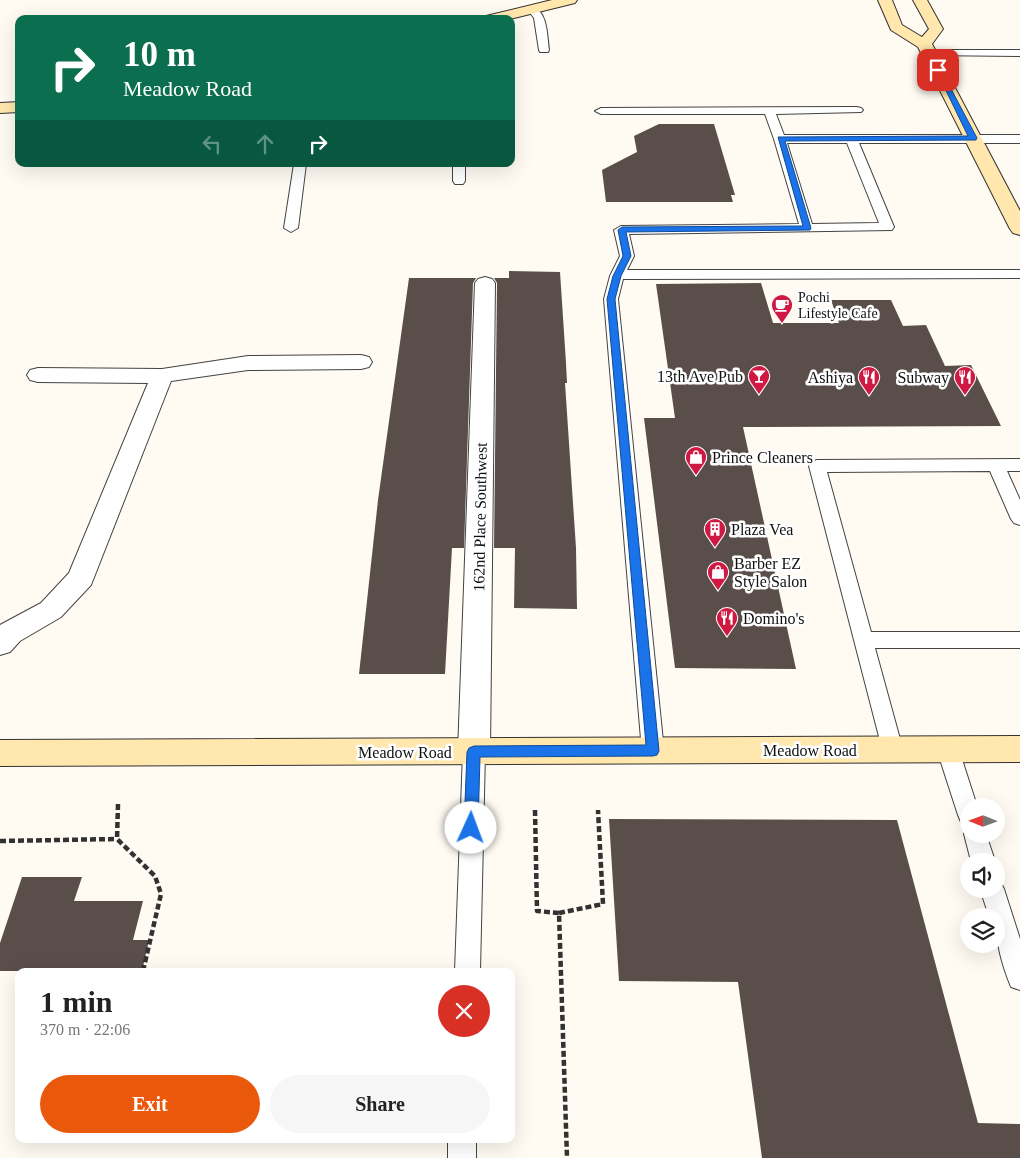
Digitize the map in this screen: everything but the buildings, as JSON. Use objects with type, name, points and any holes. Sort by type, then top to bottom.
[{"type":"street","points":[[504,15],[539,5],[570,0]]},
{"type":"street","points":[[885,0],[896,27],[926,48],[1020,228]]},
{"type":"street","points":[[920,0],[936,29],[926,48]]},
{"type":"street","points":[[0,108],[15,107]]},
{"type":"street","name":"162nd Place Southwest","points":[[474,752],[485,283]]},
{"type":"street","points":[[38,375],[162,376],[248,363],[361,362]]},
{"type":"street","points":[[0,644],[10,633],[50,610],[81,578],[162,376]]},
{"type":"street","name":"Meadow Road","points":[[0,753],[1020,749]]},
{"type":"lane","points":[[539,5],[538,17],[544,50]]},
{"type":"lane","points":[[926,48],[1020,53]]},
{"type":"lane","points":[[601,111],[857,110]]},
{"type":"lane","points":[[769,111],[780,139],[807,228]]},
{"type":"lane","points":[[653,751],[611,299],[617,276],[627,256],[622,230],[887,227],[851,138]]},
{"type":"lane","points":[[780,139],[1020,139]]},
{"type":"lane","points":[[292,228],[300,167]]},
{"type":"lane","points":[[458,181],[459,167]]},
{"type":"lane","points":[[617,276],[624,274],[1020,274]]},
{"type":"lane","points":[[892,750],[817,466],[1020,466]]},
{"type":"lane","points":[[996,466],[1020,519]]},
{"type":"lane","points":[[863,640],[1020,640]]},
{"type":"lane","points":[[948,750],[963,798]]},
{"type":"lane","points":[[467,968],[474,752]]},
{"type":"lane","points":[[995,898],[1020,978]]},
{"type":"lane","points":[[462,1143],[462,1158]]},
{"type":"path","points":[[117,839],[118,804]]},
{"type":"path","points":[[535,810],[537,911],[559,913],[602,904],[598,810]]},
{"type":"path","points":[[0,841],[117,839],[155,876],[161,894],[144,968]]},
{"type":"path","points":[[559,913],[567,1158]]},
{"type":"place","name":"Pochi Lifestyle Cafe","points":[[782,324]]},
{"type":"place","name":"13th Ave Pub","points":[[759,395]]},
{"type":"place","name":"Ashiya","points":[[869,396]]},
{"type":"place","name":"Subway","points":[[965,396]]},
{"type":"place","name":"Prince Cleaners","points":[[696,476]]},
{"type":"place","name":"Plaza Vea","points":[[715,548]]},
{"type":"place","name":"Barber EZ Style Salon","points":[[718,591]]},
{"type":"place","name":"Domino's","points":[[727,637]]},
{"type":"route","points":[[471,828],[474,752],[653,751],[611,299],[617,276],[627,256],[622,230],[807,228],[780,139],[973,138],[938,70]]}]
